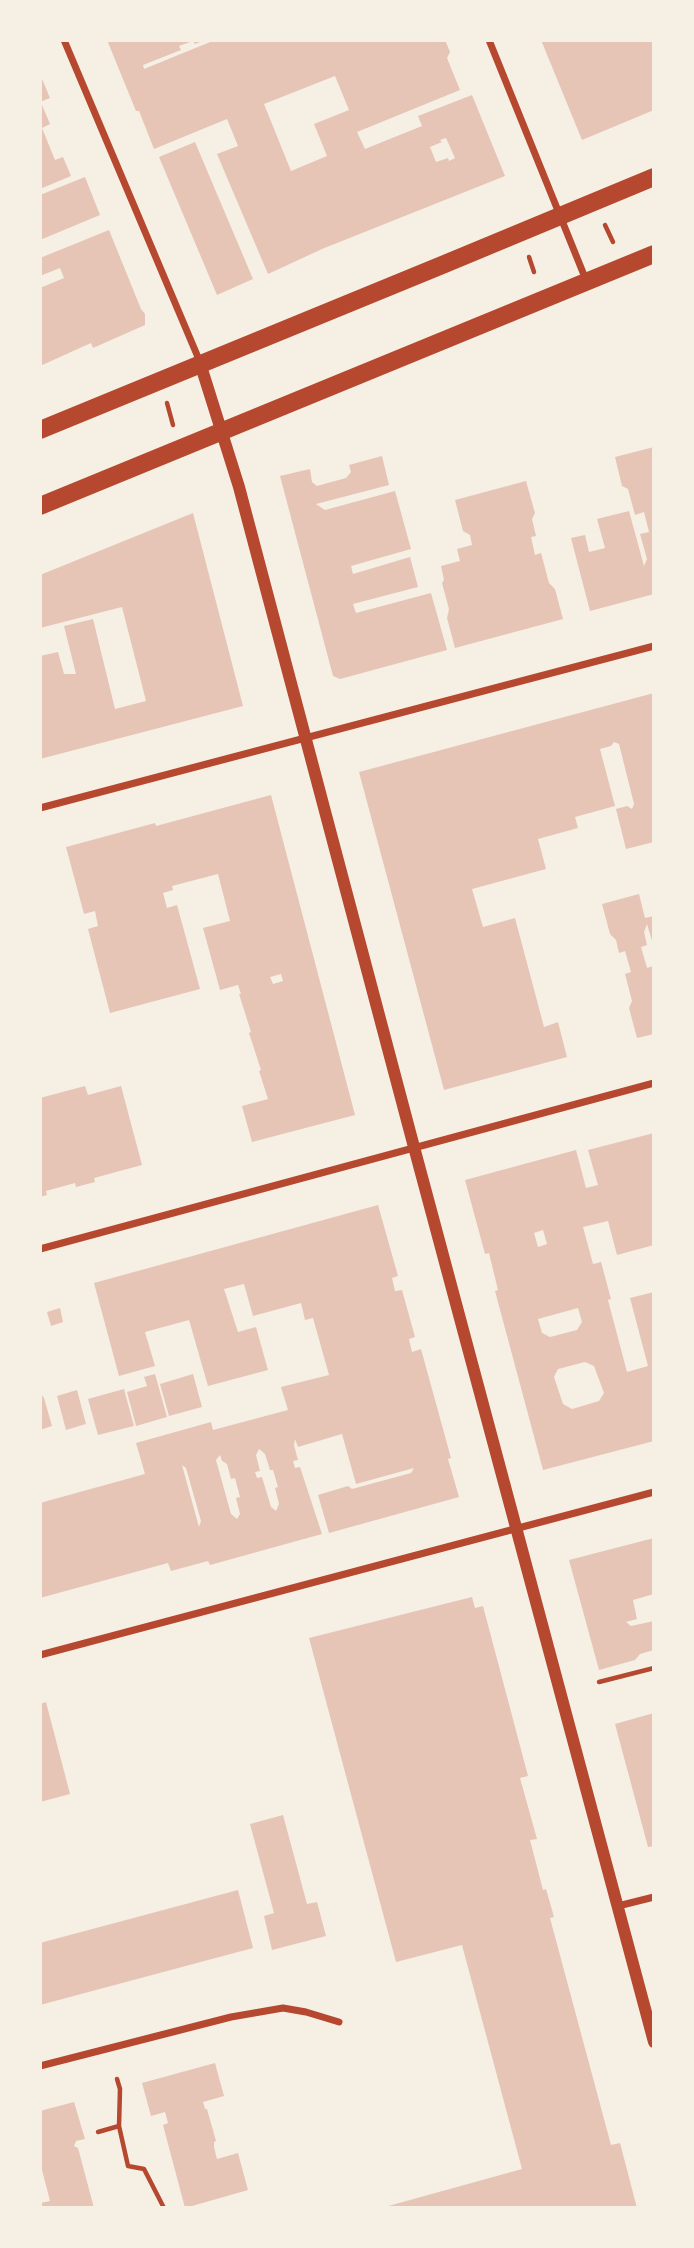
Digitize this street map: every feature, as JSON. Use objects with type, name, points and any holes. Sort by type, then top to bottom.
[{"type":"main road","points":[[40,430],[654,177]]},
{"type":"main road","points":[[40,506],[654,254]]},
{"type":"street","points":[[64,40],[200,363],[239,487],[654,2042]]},
{"type":"street","points":[[489,40],[586,281]]},
{"type":"street","points":[[40,808],[654,646]]},
{"type":"street","points":[[40,1249],[654,1083]]},
{"type":"street","points":[[40,1655],[654,1492]]},
{"type":"street","points":[[618,1906],[654,1897]]},
{"type":"street","points":[[40,2066],[231,2017],[283,2008],[339,2022]]},
{"type":"path","points":[[605,224],[614,245]]},
{"type":"path","points":[[527,253],[534,272]]},
{"type":"path","points":[[167,402],[176,435]]},
{"type":"path","points":[[599,1682],[654,1668]]},
{"type":"path","points":[[117,2079],[120,2089],[119,2126],[128,2166],[144,2169],[164,2208]]},
{"type":"path","points":[[98,2132],[119,2126]]},
{"type":"building","points":[[107,40],[205,40],[179,46],[181,50],[143,65],[144,69],[215,40],[445,40],[450,52],[447,58],[460,90],[357,132],[365,149],[422,126],[418,116],[472,95],[505,176],[322,249],[268,274],[217,154],[238,146],[227,119],[154,149],[139,111],[136,111]],"holes":[[[335,76],[349,110],[314,124],[327,156],[291,171],[264,104]],[[446,138],[455,158],[436,162],[430,147]]]},
{"type":"building","points":[[541,40],[654,40],[654,110],[582,140]]},
{"type":"building","points":[[40,74],[50,98],[40,102]]},
{"type":"building","points":[[42,105],[50,124],[42,128],[55,160],[63,157],[71,176],[40,189],[40,106]]},
{"type":"building","points":[[195,142],[253,279],[217,295],[159,157]]},
{"type":"building","points":[[85,177],[100,215],[40,240],[40,195]]},
{"type":"building","points":[[109,230],[145,314],[145,325],[93,348],[91,343],[40,366],[40,288],[64,278],[60,268],[40,276],[40,258]]},
{"type":"building","points":[[654,447],[654,594],[590,611],[571,538],[585,535],[589,552],[605,548],[597,519],[629,511],[644,566],[647,559],[640,534],[649,532],[644,512],[635,515],[628,489],[622,486],[615,457]]},
{"type":"building","points":[[382,456],[389,485],[316,504],[325,510],[395,491],[411,549],[351,566],[353,574],[410,557],[418,587],[353,604],[356,613],[431,593],[447,650],[340,679],[333,676],[280,476],[310,469],[312,482],[317,486],[346,478],[351,472],[349,465]]},
{"type":"building","points":[[526,481],[535,513],[532,519],[536,536],[531,537],[535,555],[541,553],[563,619],[455,648],[447,618],[449,609],[442,583],[444,580],[441,566],[460,561],[457,549],[472,545],[470,535],[463,531],[455,500]]},
{"type":"building","points":[[193,513],[243,706],[40,759],[40,656],[58,652],[64,674],[76,674],[64,626],[93,619],[115,709],[146,701],[122,607],[40,628],[40,575]]},
{"type":"building","points":[[654,693],[654,842],[626,849],[616,809],[627,806],[632,809],[634,804],[619,744],[614,742],[611,746],[600,749],[615,806],[575,817],[578,828],[538,839],[546,869],[472,889],[483,927],[515,918],[544,1027],[558,1022],[567,1057],[444,1090],[359,772]]},
{"type":"building","points":[[271,795],[355,1115],[252,1142],[242,1106],[268,1099],[238,985],[220,990],[203,928],[230,921],[218,874],[172,886],[173,890],[163,893],[167,908],[177,905],[200,989],[110,1013],[88,929],[98,926],[95,911],[84,914],[66,847],[155,823],[156,826]],"holes":[[[281,974],[283,981],[273,984],[270,977]]]},
{"type":"building","points":[[639,894],[645,918],[654,916],[654,948],[647,924],[644,932],[647,945],[641,947],[647,968],[653,966],[654,969],[654,1034],[637,1038],[629,1008],[632,1001],[625,974],[631,972],[625,951],[619,953],[616,940],[610,934],[602,904]]},
{"type":"building","points":[[85,1086],[88,1095],[121,1086],[142,1165],[94,1178],[95,1182],[76,1187],[75,1183],[46,1191],[47,1195],[40,1197],[40,1098]]},
{"type":"building","points":[[654,1133],[654,1245],[617,1255],[608,1221],[583,1227],[593,1264],[601,1262],[627,1372],[648,1366],[630,1298],[654,1292],[654,1441],[543,1470],[495,1291],[498,1290],[489,1253],[485,1254],[465,1180],[576,1150],[586,1188],[598,1185],[588,1150]],"holes":[[[543,1230],[547,1244],[538,1247],[534,1233]],[[578,1308],[582,1322],[577,1330],[550,1337],[542,1333],[538,1319]],[[585,1362],[594,1366],[604,1393],[599,1401],[572,1409],[563,1404],[554,1377],[558,1369]]]},
{"type":"building","points":[[378,1205],[398,1276],[392,1278],[395,1291],[402,1290],[415,1337],[409,1339],[412,1352],[421,1349],[459,1497],[329,1533],[318,1495],[411,1473],[414,1468],[356,1484],[342,1434],[298,1447],[295,1439],[298,1460],[293,1461],[295,1468],[300,1467],[322,1534],[210,1565],[208,1561],[171,1571],[168,1563],[40,1598],[40,1503],[145,1474],[136,1443],[211,1422],[213,1430],[288,1410],[281,1387],[329,1375],[313,1318],[305,1320],[301,1303],[253,1316],[244,1284],[224,1289],[238,1332],[256,1327],[268,1370],[208,1386],[189,1320],[145,1332],[155,1366],[119,1376],[94,1283]],"holes":[[[259,1449],[265,1454],[278,1487],[275,1488],[279,1504],[276,1511],[271,1507],[262,1477],[257,1478],[255,1472],[260,1471],[256,1455]],[[220,1455],[222,1461],[227,1464],[231,1479],[235,1478],[240,1497],[236,1498],[240,1514],[237,1519],[231,1514],[216,1460]],[[182,1465],[186,1468],[201,1521],[199,1527]]]},
{"type":"building","points":[[60,1308],[63,1322],[51,1326],[47,1312]]},
{"type":"building","points":[[155,1374],[167,1417],[136,1426],[127,1392],[147,1386],[144,1377]]},
{"type":"building","points":[[193,1374],[202,1407],[169,1416],[160,1384]]},
{"type":"building","points":[[124,1389],[134,1426],[98,1435],[88,1399]]},
{"type":"building","points":[[77,1390],[86,1424],[66,1430],[57,1396]]},
{"type":"building","points":[[40,1393],[52,1426],[40,1430]]},
{"type":"building","points":[[654,1538],[654,1594],[633,1600],[637,1619],[626,1622],[631,1626],[654,1621],[654,1650],[640,1654],[635,1660],[599,1670],[569,1560]]},
{"type":"building","points":[[472,1597],[475,1608],[483,1606],[528,1776],[520,1778],[537,1839],[530,1840],[543,1890],[546,1889],[554,1917],[550,1918],[611,2145],[620,2143],[637,2208],[381,2208],[522,2169],[462,1945],[396,1962],[309,1638]]},
{"type":"building","points":[[46,1702],[70,1794],[40,1802],[40,1704]]},
{"type":"building","points":[[654,1713],[654,1846],[648,1847],[615,1724]]},
{"type":"building","points":[[283,1815],[307,1904],[317,1902],[326,1936],[272,1950],[264,1916],[274,1913],[250,1824]]},
{"type":"building","points":[[238,1890],[253,1948],[40,2005],[40,1943]]},
{"type":"building","points":[[215,2063],[224,2096],[203,2102],[216,2141],[214,2147],[217,2159],[238,2153],[248,2190],[185,2208],[163,2125],[168,2123],[165,2112],[151,2116],[142,2083]]},
{"type":"building","points":[[74,2102],[85,2139],[76,2141],[74,2146],[78,2148],[94,2208],[40,2208],[40,2203],[50,2201],[40,2162],[40,2111]]}]
